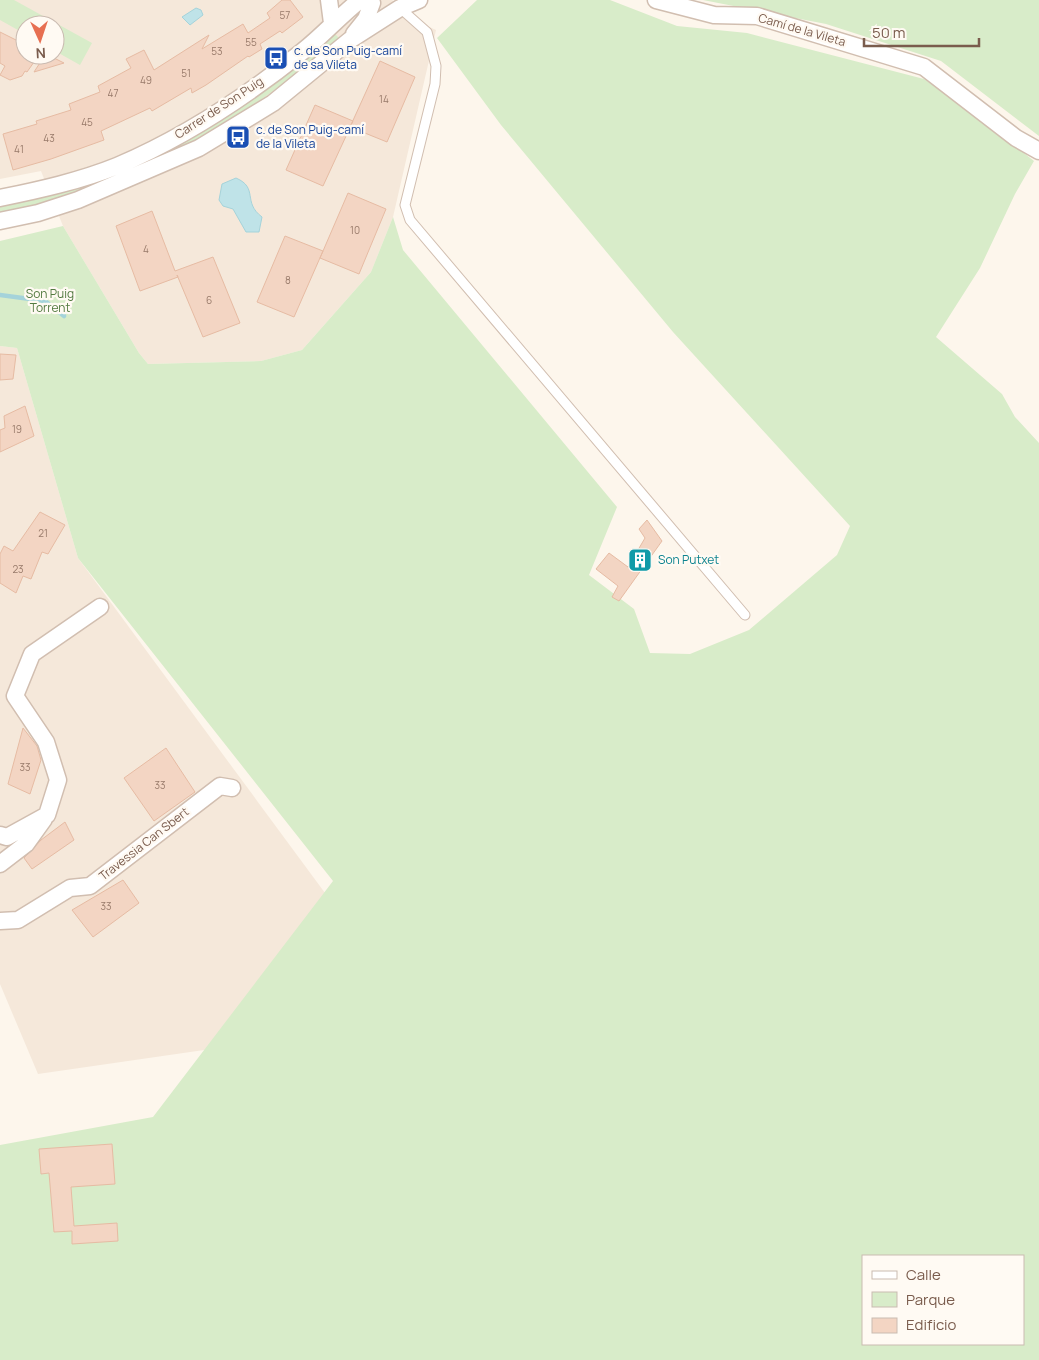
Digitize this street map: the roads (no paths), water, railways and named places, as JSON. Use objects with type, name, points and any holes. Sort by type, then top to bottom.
[{"type":"street","points":[[329,0],[332,23]]},
{"type":"street","points":[[365,1],[398,10],[419,0]]},
{"type":"street","name":"Camí de la Vileta","points":[[656,0],[714,15],[757,16],[924,66],[1016,138],[1039,150]]},
{"type":"street","name":"Carrer de Son Puig","points":[[0,198],[62,184],[116,166],[189,130],[304,50],[332,23],[365,1]]},
{"type":"street","name":"Carrer de Son Puig","points":[[350,40],[366,19],[365,1]]},
{"type":"street","name":"Carrer de Son Puig","points":[[0,221],[38,213],[78,200],[198,148],[274,103],[350,40],[398,10]]},
{"type":"street","points":[[0,864],[26,844],[47,816],[58,780],[46,742],[15,696],[32,654],[100,607]]},
{"type":"street","name":"Travessia Can Sbert","points":[[0,921],[18,920],[70,888],[90,886],[220,786],[232,788]]},
{"type":"street","points":[[0,835],[7,837],[47,816]]},
{"type":"lane","points":[[398,10],[427,32],[436,66],[434,84],[405,205],[410,220],[745,615]]},
{"type":"water","points":[[196,8],[201,10],[203,15],[190,25],[182,17]]},
{"type":"water","points":[[236,178],[247,186],[253,206],[262,217],[259,232],[246,232],[233,209],[223,206],[219,200],[222,184]]},
{"type":"waterway","points":[[0,295],[45,301],[64,316]]},
{"type":"place","name":"c. de Son Puig-camí de sa Vileta","points":[[276,58]]},
{"type":"place","name":"c. de Son Puig-camí de la Vileta","points":[[238,137]]},
{"type":"place","name":"Son Putxet","points":[[640,560]]},
{"type":"park label","name":"Son Puig Torrent","points":[[50,301]]}]
